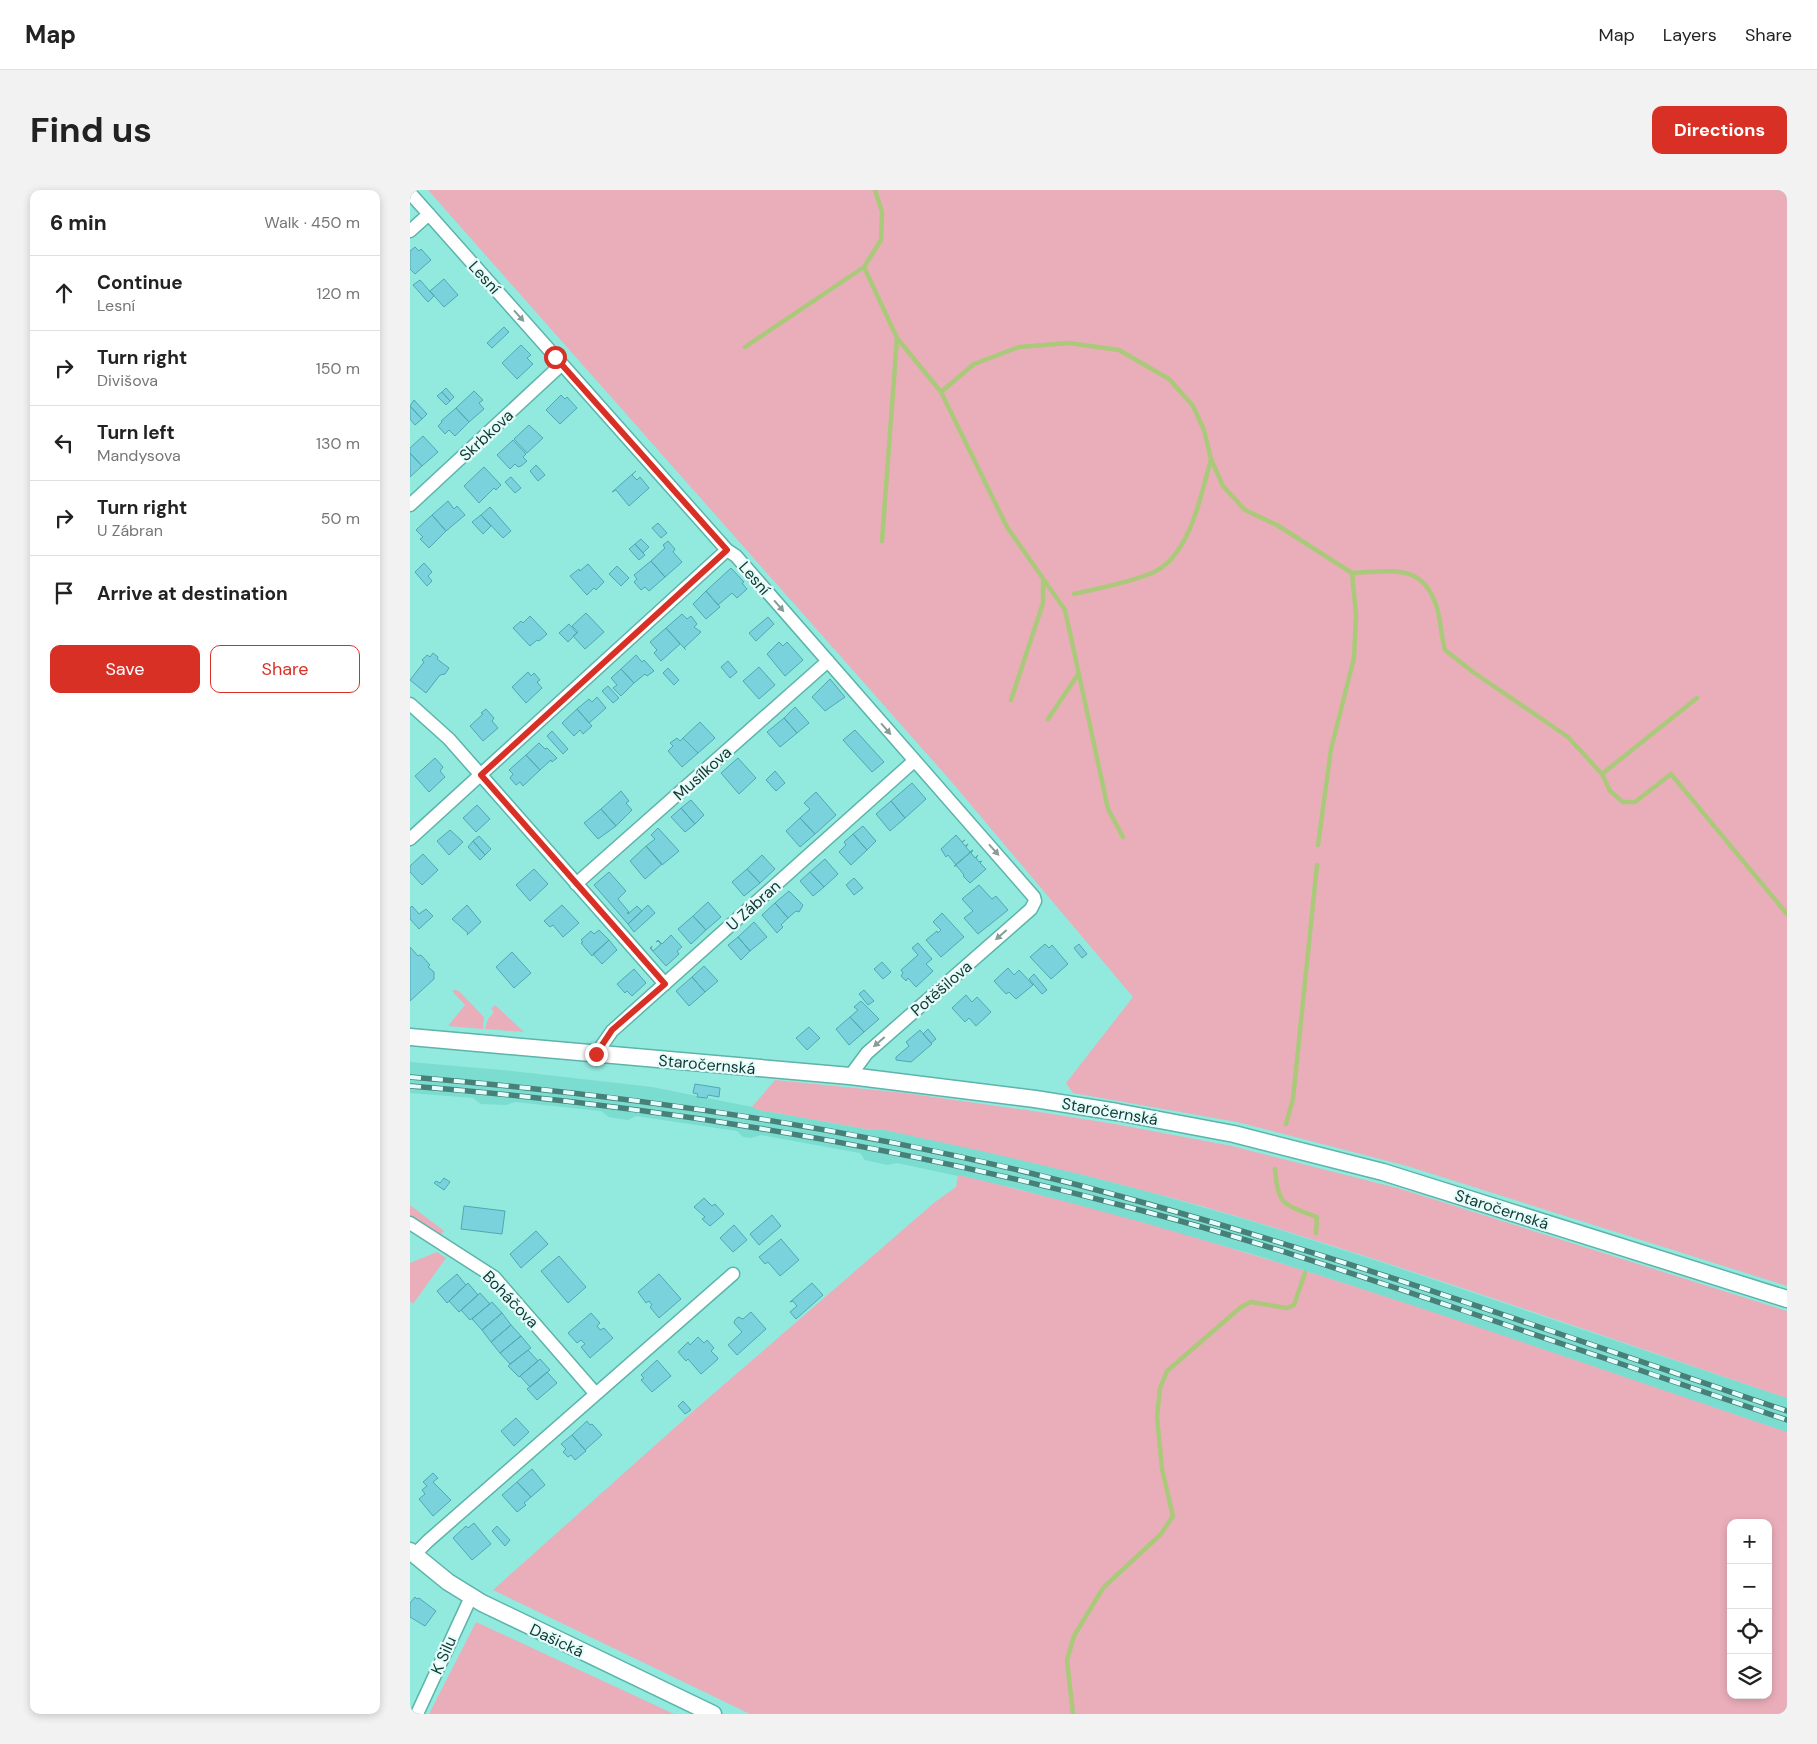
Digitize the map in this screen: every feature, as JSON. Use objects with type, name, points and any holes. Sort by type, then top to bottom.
[{"type":"main road","name":"Staročernská","points":[[410,1037],[850,1076],[1035,1099],[1234,1134],[1392,1175],[1787,1298]]},
{"type":"main road","name":"Dašická","points":[[412,1553],[448,1582],[504,1615],[713,1714]]},
{"type":"street","name":"Lesní","points":[[410,193],[727,550],[736,556],[914,761],[1032,893],[1035,901]]},
{"type":"street","points":[[410,231],[429,214]]},
{"type":"street","name":"Skrbkova","points":[[410,505],[562,364]]},
{"type":"street","points":[[410,839],[727,550]]},
{"type":"street","name":"Musílkova","points":[[576,884],[828,661]]},
{"type":"street","points":[[410,704],[443,733],[665,984]]},
{"type":"street","name":"U Zábran","points":[[596,1054],[612,1030],[914,761]]},
{"type":"street","name":"Potěšilova","points":[[850,1076],[867,1053],[1031,909],[1035,901]]},
{"type":"street","name":"Boháčova","points":[[410,1223],[494,1277],[596,1393]]},
{"type":"street","points":[[412,1553],[733,1274]]},
{"type":"street","name":"K Silu","points":[[417,1714],[471,1597]]},
{"type":"shaded area","points":[[428,190],[1787,190],[1787,1286],[1407,1166],[1237,1122],[1073,1093],[1066,1083],[1133,997],[950,780]]},
{"type":"shaded area","points":[[452,991],[459,991],[484,1017],[483,1029],[448,1026],[465,1005]]},
{"type":"shaded area","points":[[495,1005],[524,1032],[485,1029],[488,1019],[494,1012],[491,1009]]},
{"type":"shaded area","points":[[410,1062],[512,1071],[652,1087],[759,1110],[871,1130],[880,1129],[1010,1156],[1146,1191],[1258,1223],[1384,1263],[1787,1398],[1787,1432],[1374,1293],[1249,1253],[1014,1188],[897,1163],[887,1165],[865,1160],[860,1153],[761,1135],[751,1138],[743,1137],[737,1131],[636,1116],[628,1120],[609,1117],[601,1111],[515,1102],[506,1105],[481,1104],[473,1098],[410,1093]]},
{"type":"shaded area","points":[[775,1080],[905,1093],[1115,1124],[1232,1146],[1401,1189],[1787,1311],[1787,1398],[1391,1265],[1212,1209],[1070,1172],[975,1150],[880,1129],[872,1130],[759,1110],[752,1107]]},
{"type":"shaded area","points":[[958,1175],[1063,1201],[1168,1230],[1376,1293],[1787,1432],[1787,1714],[750,1714],[493,1590],[698,1407],[935,1202],[956,1187]]},
{"type":"shaded area","points":[[410,1205],[444,1231],[438,1239],[410,1218]]},
{"type":"shaded area","points":[[437,1252],[446,1258],[413,1304],[410,1301],[410,1263]]},
{"type":"shaded area","points":[[476,1622],[674,1714],[429,1714]]},
{"type":"building","points":[[415,247],[419,251],[421,249],[431,260],[415,274],[410,269],[410,251]]},
{"type":"building","points":[[444,279],[458,295],[444,307],[430,291]]},
{"type":"building","points":[[420,280],[434,296],[428,302],[413,285]]},
{"type":"building","points":[[504,327],[509,332],[492,348],[487,343]]},
{"type":"building","points":[[521,345],[531,355],[527,358],[533,364],[517,379],[502,363]]},
{"type":"building","points":[[446,388],[454,397],[450,401],[442,392]]},
{"type":"building","points":[[474,391],[483,400],[479,403],[484,409],[469,422],[456,408]]},
{"type":"building","points":[[442,392],[450,401],[446,405],[437,396]]},
{"type":"building","points":[[561,395],[565,399],[567,397],[577,408],[560,424],[546,410]]},
{"type":"building","points":[[414,400],[427,414],[422,419],[410,406]]},
{"type":"building","points":[[410,406],[422,419],[415,425],[410,419]]},
{"type":"building","points":[[456,408],[469,422],[455,436],[449,430],[445,434],[438,426]]},
{"type":"building","points":[[529,425],[543,438],[527,453],[514,439]]},
{"type":"building","points":[[423,436],[438,452],[422,466],[410,453],[410,448]]},
{"type":"building","points":[[513,440],[526,454],[523,457],[527,461],[518,467],[515,464],[510,469],[497,455]]},
{"type":"building","points":[[410,453],[422,466],[410,477]]},
{"type":"building","points":[[536,465],[545,475],[538,481],[530,471]]},
{"type":"building","points":[[484,467],[501,485],[496,490],[494,488],[479,503],[464,486]]},
{"type":"building","points":[[636,471],[632,475],[637,480],[640,477],[649,488],[629,506],[616,490],[612,492]]},
{"type":"building","points":[[511,477],[521,488],[515,493],[505,482]]},
{"type":"building","points":[[448,501],[454,509],[457,506],[465,515],[446,531],[432,515]]},
{"type":"building","points":[[490,507],[511,531],[503,538],[481,515]]},
{"type":"building","points":[[432,515],[446,531],[429,548],[420,539],[423,537],[416,530]]},
{"type":"building","points":[[481,515],[491,526],[483,534],[472,522]]},
{"type":"building","points":[[658,523],[667,533],[661,538],[652,528]]},
{"type":"building","points":[[641,539],[649,547],[643,553],[635,544]]},
{"type":"building","points":[[668,541],[675,549],[673,552],[682,562],[665,577],[651,561],[665,548],[663,545]]},
{"type":"building","points":[[635,544],[645,555],[639,560],[629,549]]},
{"type":"building","points":[[651,561],[665,577],[649,591],[645,587],[641,590],[634,582],[637,579],[634,575]]},
{"type":"building","points":[[424,563],[432,572],[428,576],[432,581],[427,586],[415,572]]},
{"type":"building","points":[[588,564],[604,582],[587,595],[570,576]]},
{"type":"building","points":[[617,566],[629,578],[621,586],[609,574]]},
{"type":"building","points":[[731,568],[744,582],[742,583],[747,589],[737,598],[732,593],[718,605],[706,591]]},
{"type":"building","points":[[706,591],[720,607],[706,619],[693,604]]},
{"type":"building","points":[[586,613],[604,632],[585,649],[573,636],[578,632],[572,626]]},
{"type":"building","points":[[682,614],[687,619],[691,616],[697,624],[694,627],[701,632],[684,648],[666,628]]},
{"type":"building","points":[[530,616],[547,634],[530,646],[513,628],[521,621],[523,623]]},
{"type":"building","points":[[768,617],[774,624],[756,641],[749,633]]},
{"type":"building","points":[[569,624],[577,633],[568,642],[559,633]]},
{"type":"building","points":[[666,628],[680,644],[661,661],[654,653],[657,650],[650,642]]},
{"type":"building","points":[[779,642],[783,646],[787,642],[803,660],[785,676],[767,654]]},
{"type":"building","points":[[433,653],[438,657],[437,659],[449,668],[445,674],[440,675],[426,693],[410,680],[424,662],[422,660],[427,655],[430,657]]},
{"type":"building","points":[[636,655],[642,662],[644,660],[654,671],[647,676],[645,674],[634,683],[621,669]]},
{"type":"building","points":[[728,661],[737,672],[730,678],[721,667]]},
{"type":"building","points":[[759,667],[775,685],[759,699],[743,681]]},
{"type":"building","points":[[668,668],[679,680],[674,685],[663,673]]},
{"type":"building","points":[[621,669],[634,683],[621,696],[613,688],[617,685],[611,678]]},
{"type":"building","points":[[528,672],[531,676],[534,673],[540,680],[537,682],[542,688],[526,703],[512,687]]},
{"type":"building","points":[[830,679],[845,697],[825,711],[812,697]]},
{"type":"building","points":[[608,686],[619,698],[613,703],[602,691]]},
{"type":"building","points":[[597,697],[606,708],[589,723],[577,709],[589,699],[592,702]]},
{"type":"building","points":[[795,707],[809,723],[797,733],[784,718]]},
{"type":"building","points":[[486,709],[494,718],[492,721],[498,728],[483,741],[470,726]]},
{"type":"building","points":[[577,709],[592,726],[583,734],[580,730],[574,736],[562,723]]},
{"type":"building","points":[[784,718],[797,733],[780,747],[767,732]]},
{"type":"building","points":[[700,722],[715,738],[698,753],[683,738]]},
{"type":"building","points":[[855,730],[884,762],[872,772],[843,740]]},
{"type":"building","points":[[552,731],[568,749],[563,754],[547,736]]},
{"type":"building","points":[[677,738],[680,741],[683,738],[698,753],[682,767],[668,751],[673,746],[670,743]]},
{"type":"building","points":[[539,743],[557,758],[552,762],[551,760],[540,770],[526,755]]},
{"type":"building","points":[[526,755],[540,770],[523,786],[520,782],[516,785],[510,778],[513,774],[509,770]]},
{"type":"building","points":[[435,758],[443,767],[440,771],[445,777],[429,792],[415,776]]},
{"type":"building","points":[[738,758],[756,778],[739,794],[721,773]]},
{"type":"building","points":[[775,771],[785,783],[776,791],[766,780]]},
{"type":"building","points":[[912,783],[926,799],[905,818],[891,801]]},
{"type":"building","points":[[621,791],[629,801],[626,803],[632,810],[616,826],[601,809]]},
{"type":"building","points":[[816,792],[836,815],[815,834],[800,818],[810,809],[804,803]]},
{"type":"building","points":[[691,800],[704,815],[695,824],[681,808]]},
{"type":"building","points":[[891,801],[905,818],[890,831],[876,814]]},
{"type":"building","points":[[477,805],[490,819],[476,832],[463,818]]},
{"type":"building","points":[[681,808],[695,824],[685,832],[671,817]]},
{"type":"building","points":[[601,809],[616,826],[598,839],[584,823]]},
{"type":"building","points":[[800,818],[815,834],[800,847],[786,831]]},
{"type":"building","points":[[863,826],[876,841],[867,850],[853,834]]},
{"type":"building","points":[[658,828],[679,851],[662,865],[646,846],[655,839],[651,835]]},
{"type":"building","points":[[450,830],[463,842],[449,855],[437,841]]},
{"type":"building","points":[[853,834],[867,850],[851,865],[839,852],[846,845],[844,842]]},
{"type":"building","points":[[956,835],[965,846],[968,844],[966,847],[970,852],[973,850],[956,865],[948,855],[946,857],[941,849]]},
{"type":"building","points":[[479,836],[491,849],[485,855],[473,841]]},
{"type":"building","points":[[473,841],[485,855],[480,860],[468,847]]},
{"type":"building","points":[[646,846],[662,864],[645,879],[630,861]]},
{"type":"building","points":[[973,850],[971,853],[975,858],[978,855],[976,858],[979,862],[982,861],[980,863],[986,869],[970,883],[957,866],[954,866]]},
{"type":"building","points":[[423,854],[438,870],[422,885],[410,872],[410,866]]},
{"type":"building","points":[[762,855],[775,869],[760,883],[747,869]]},
{"type":"building","points":[[825,859],[838,874],[824,887],[810,872]]},
{"type":"building","points":[[534,869],[548,884],[530,901],[516,885]]},
{"type":"building","points":[[747,869],[760,883],[744,896],[732,882]]},
{"type":"building","points":[[609,872],[626,891],[618,899],[629,912],[627,913],[628,914],[637,906],[642,911],[628,924],[594,885]]},
{"type":"building","points":[[810,872],[824,887],[813,896],[800,881]]},
{"type":"building","points":[[854,878],[863,888],[854,895],[846,885]]},
{"type":"building","points":[[979,885],[992,899],[996,896],[1008,910],[978,934],[964,918],[973,911],[962,899]]},
{"type":"building","points":[[789,891],[803,905],[799,912],[796,911],[788,918],[775,903]]},
{"type":"building","points":[[708,902],[721,917],[706,930],[693,916]]},
{"type":"building","points":[[775,903],[788,918],[781,925],[783,927],[777,933],[762,915]]},
{"type":"building","points":[[467,905],[481,922],[467,935],[468,933],[452,919]]},
{"type":"building","points":[[562,905],[579,923],[563,937],[553,925],[550,927],[544,921]]},
{"type":"building","points":[[648,905],[655,913],[634,932],[628,924]]},
{"type":"building","points":[[412,906],[419,914],[426,909],[433,916],[419,929],[410,919],[410,908]]},
{"type":"building","points":[[942,913],[964,937],[941,957],[926,940],[941,930],[933,922]]},
{"type":"building","points":[[693,916],[706,930],[691,944],[678,929]]},
{"type":"building","points":[[754,922],[767,937],[750,951],[738,937]]},
{"type":"building","points":[[599,930],[609,940],[592,956],[581,943],[583,942],[581,940],[591,931],[594,934]]},
{"type":"building","points":[[671,935],[682,947],[677,951],[679,954],[666,966],[650,948],[652,946],[653,951],[661,944],[658,941],[656,942],[658,940],[662,944]]},
{"type":"building","points":[[738,937],[750,951],[741,960],[728,945]]},
{"type":"building","points":[[609,940],[617,950],[602,964],[593,954]]},
{"type":"building","points":[[918,943],[932,959],[926,964],[933,971],[916,987],[908,978],[906,981],[901,976],[903,973],[901,970],[918,955],[912,948]]},
{"type":"building","points":[[1045,944],[1049,948],[1052,945],[1068,964],[1051,979],[1030,957]]},
{"type":"building","points":[[1079,944],[1087,954],[1082,958],[1074,948]]},
{"type":"building","points":[[410,947],[430,965],[428,967],[434,972],[434,979],[410,1001]]},
{"type":"building","points":[[512,952],[531,973],[514,988],[496,967]]},
{"type":"building","points":[[882,962],[891,972],[883,979],[874,969]]},
{"type":"building","points":[[704,966],[718,981],[705,992],[692,977]]},
{"type":"building","points":[[1008,968],[1014,975],[1019,970],[1033,985],[1016,999],[1009,992],[1006,994],[994,981]]},
{"type":"building","points":[[634,969],[646,983],[632,996],[627,991],[625,993],[617,984]]},
{"type":"building","points":[[1034,974],[1047,990],[1042,994],[1029,979]]},
{"type":"building","points":[[692,977],[705,992],[689,1006],[676,991]]},
{"type":"building","points":[[864,990],[874,1001],[868,1005],[859,994]]},
{"type":"building","points":[[966,995],[972,1002],[977,997],[991,1012],[976,1026],[969,1018],[965,1022],[952,1008]]},
{"type":"building","points":[[861,1001],[879,1019],[864,1032],[850,1017],[858,1010],[854,1007]]},
{"type":"building","points":[[850,1017],[864,1032],[849,1045],[836,1029]]},
{"type":"building","points":[[809,1027],[820,1038],[807,1050],[796,1038]]},
{"type":"building","points":[[928,1029],[936,1039],[931,1043],[923,1034]]},
{"type":"building","points":[[920,1030],[932,1044],[911,1062],[896,1060],[896,1057],[909,1046],[906,1042]]},
{"type":"building","points":[[695,1084],[720,1088],[719,1097],[708,1095],[707,1098],[697,1097],[698,1094],[693,1093]]},
{"type":"building","points":[[444,1178],[450,1182],[444,1190],[434,1183],[436,1181],[440,1183]]},
{"type":"building","points":[[704,1198],[712,1206],[715,1204],[724,1214],[710,1226],[702,1219],[705,1217],[694,1207]]},
{"type":"building","points":[[464,1206],[505,1211],[502,1234],[461,1229]]},
{"type":"building","points":[[772,1215],[781,1226],[759,1245],[750,1234]]},
{"type":"building","points":[[734,1225],[747,1240],[733,1252],[720,1238]]},
{"type":"building","points":[[536,1231],[548,1244],[521,1268],[510,1254]]},
{"type":"building","points":[[781,1239],[799,1260],[780,1276],[768,1262],[765,1264],[759,1257]]},
{"type":"building","points":[[559,1256],[586,1287],[568,1303],[541,1271]]},
{"type":"building","points":[[457,1274],[466,1285],[447,1303],[437,1291]]},
{"type":"building","points":[[659,1274],[681,1299],[659,1318],[650,1307],[652,1305],[649,1301],[646,1303],[638,1292]]},
{"type":"building","points":[[468,1283],[478,1295],[459,1312],[449,1301]]},
{"type":"building","points":[[812,1283],[823,1295],[796,1319],[790,1312],[797,1306],[793,1301],[790,1302]]},
{"type":"building","points":[[480,1293],[490,1304],[470,1320],[461,1310]]},
{"type":"building","points":[[492,1302],[502,1313],[482,1330],[472,1319]]},
{"type":"building","points":[[751,1312],[766,1329],[737,1355],[728,1345],[742,1332],[734,1323],[738,1317],[743,1319]]},
{"type":"building","points":[[502,1313],[511,1325],[491,1342],[482,1330]]},
{"type":"building","points":[[591,1313],[600,1323],[597,1326],[600,1330],[604,1328],[613,1338],[590,1358],[581,1347],[585,1344],[581,1340],[577,1343],[568,1333]]},
{"type":"building","points":[[511,1325],[521,1336],[500,1353],[491,1342]]},
{"type":"building","points":[[521,1336],[531,1348],[510,1364],[500,1353]]},
{"type":"building","points":[[698,1337],[704,1343],[707,1340],[714,1348],[711,1351],[718,1358],[701,1374],[688,1359],[686,1361],[678,1352],[688,1342],[690,1345]]},
{"type":"building","points":[[528,1350],[538,1361],[519,1377],[508,1366]]},
{"type":"building","points":[[540,1359],[550,1370],[530,1387],[520,1376]]},
{"type":"building","points":[[657,1360],[671,1376],[652,1392],[641,1380],[644,1378],[641,1375]]},
{"type":"building","points":[[547,1372],[557,1383],[537,1400],[527,1389]]},
{"type":"building","points":[[683,1401],[691,1410],[685,1414],[678,1406]]},
{"type":"building","points":[[516,1418],[529,1432],[514,1446],[501,1431]]},
{"type":"building","points":[[587,1421],[602,1435],[585,1450],[572,1435]]},
{"type":"building","points":[[572,1435],[586,1451],[575,1460],[571,1455],[568,1457],[563,1452],[566,1449],[561,1444]]},
{"type":"building","points":[[532,1469],[545,1485],[531,1497],[517,1482]]},
{"type":"building","points":[[433,1473],[438,1478],[433,1482],[451,1500],[433,1516],[419,1499],[425,1494],[422,1490],[427,1486],[423,1482]]},
{"type":"building","points":[[517,1482],[531,1497],[524,1503],[526,1505],[517,1512],[502,1495]]},
{"type":"building","points":[[474,1523],[491,1544],[472,1560],[453,1538],[466,1526],[468,1528]]},
{"type":"building","points":[[497,1526],[510,1540],[505,1546],[492,1531]]},
{"type":"building","points":[[415,1597],[436,1611],[425,1626],[410,1617],[410,1603]]},
{"type":"waterway","points":[[745,347],[864,267],[881,240],[882,212],[875,190]]},
{"type":"waterway","points":[[864,267],[897,338],[941,392],[1007,527],[1065,610],[1108,809],[1123,837]]},
{"type":"waterway","points":[[882,541],[897,338]]},
{"type":"waterway","points":[[941,392],[974,364],[1019,347],[1069,343],[1119,350],[1169,379],[1193,406],[1204,430],[1211,459],[1223,486],[1245,510],[1277,525],[1352,573],[1356,615],[1354,658],[1331,749],[1318,845]]},
{"type":"waterway","points":[[1074,594],[1133,580],[1152,573],[1165,565],[1176,554],[1192,524],[1211,459]]},
{"type":"waterway","points":[[1352,573],[1392,571],[1414,576],[1423,583],[1431,593],[1437,608],[1445,650],[1473,672],[1568,737],[1602,774],[1610,791],[1623,802],[1635,802],[1671,774],[1787,914]]},
{"type":"waterway","points":[[1011,700],[1043,603],[1043,581]]},
{"type":"waterway","points":[[1048,719],[1079,673]]},
{"type":"waterway","points":[[1602,774],[1697,698]]},
{"type":"waterway","points":[[1286,1124],[1293,1099],[1317,865]]},
{"type":"waterway","points":[[1275,1169],[1278,1191],[1281,1197],[1290,1206],[1317,1217],[1316,1233]]},
{"type":"waterway","points":[[1073,1714],[1067,1660],[1074,1636],[1103,1588],[1161,1534],[1173,1516],[1162,1469],[1157,1417],[1160,1388],[1167,1371],[1241,1307],[1251,1302],[1287,1308],[1294,1305],[1305,1273]]},
{"type":"railway","points":[[410,1077],[593,1095],[775,1121],[866,1137],[1045,1177],[1134,1200],[1299,1248],[1787,1411]]},
{"type":"railway","points":[[410,1086],[592,1104],[772,1130],[861,1146],[1039,1185],[1170,1218],[1296,1255],[1787,1420]]},
{"type":"route","points":[[555,357],[727,550],[481,775],[665,984],[612,1030],[596,1054]]}]
